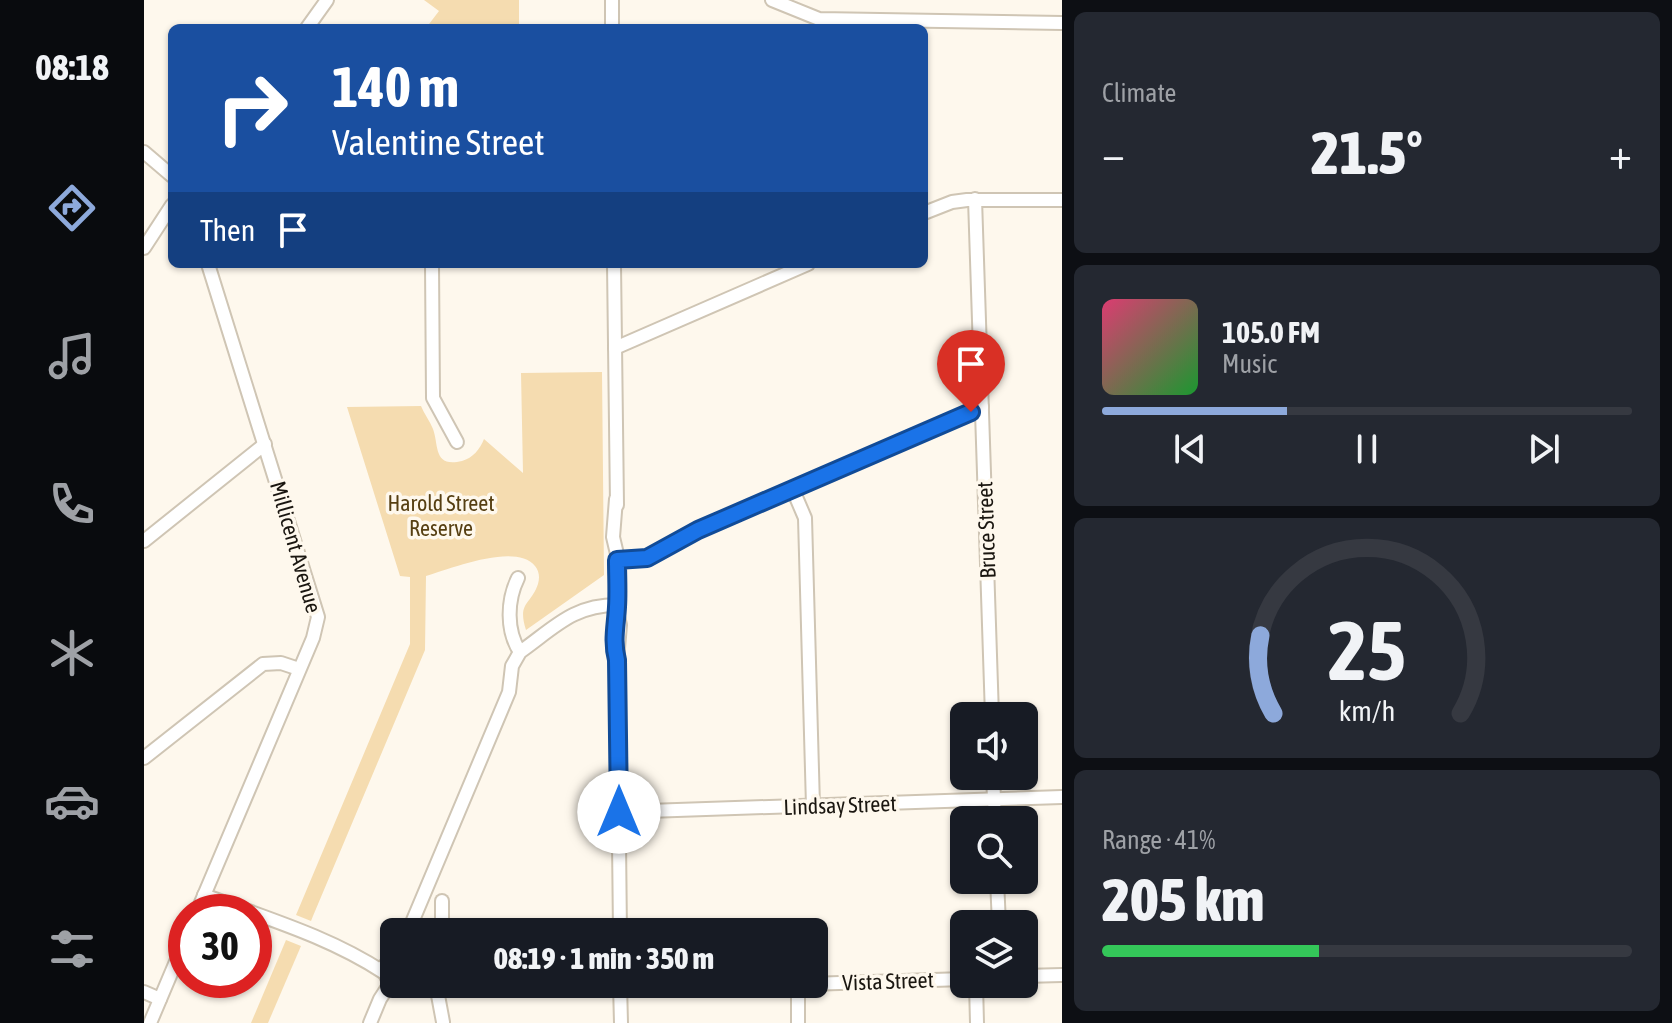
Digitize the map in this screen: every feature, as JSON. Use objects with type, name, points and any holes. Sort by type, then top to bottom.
[{"type":"street","points":[[310,24],[327,0]]},
{"type":"street","points":[[612,0],[612,24]]},
{"type":"street","points":[[772,0],[798,19],[1062,23]]},
{"type":"street","points":[[144,152],[168,167]]},
{"type":"street","points":[[158,162],[168,172]]},
{"type":"street","points":[[928,211],[952,202],[975,199],[1062,200]]},
{"type":"street","name":"Bruce Street","points":[[975,199],[992,702]]},
{"type":"street","points":[[144,248],[168,212]]},
{"type":"street","points":[[161,225],[168,218]]},
{"type":"street","name":"Millicent Avenue","points":[[205,894],[316,629],[317,611],[209,268]]},
{"type":"street","points":[[432,268],[433,398],[457,442]]},
{"type":"street","points":[[614,268],[616,499],[620,537],[617,605],[613,625],[617,660],[620,918]]},
{"type":"street","points":[[615,348],[797,268]]},
{"type":"street","points":[[617,561],[642,559],[698,530],[982,407]]},
{"type":"street","points":[[144,541],[265,444]]},
{"type":"street","points":[[793,490],[805,518],[813,806]]},
{"type":"street","points":[[518,578],[512,593],[510,631],[520,652]]},
{"type":"street","points":[[414,918],[509,692],[512,666],[520,652],[572,614],[593,605],[617,605]]},
{"type":"street","points":[[144,758],[263,664],[281,663],[299,669]]},
{"type":"street","points":[[994,790],[994,806]]},
{"type":"street","name":"Lindsay Street","points":[[619,812],[1062,797]]},
{"type":"street","points":[[206,891],[380,964]]},
{"type":"street","points":[[442,901],[442,918]]},
{"type":"street","points":[[1038,976],[1062,975]]},
{"type":"street","points":[[150,1023],[168,980]]},
{"type":"street","name":"Vista Street","points":[[828,984],[950,980]]},
{"type":"street","points":[[144,992],[160,999]]},
{"type":"street","points":[[370,1023],[380,998]]},
{"type":"street","points":[[438,998],[443,1022]]},
{"type":"street","points":[[620,998],[621,1023]]},
{"type":"street","points":[[798,998],[798,1023]]},
{"type":"street","points":[[976,998],[977,1023]]},
{"type":"green space","points":[[424,0],[519,0],[519,24],[429,24],[439,11]]},
{"type":"green space","name":"Harold Street Reserve","points":[[602,372],[604,575],[526,630],[524,609],[539,577],[535,566],[526,559],[513,556],[482,559],[426,576],[425,650],[311,921],[296,915],[410,644],[410,577],[400,576],[347,407],[421,406],[433,429],[439,454],[446,461],[470,458],[484,439],[523,473],[521,373]]},
{"type":"green space","points":[[286,940],[301,946],[268,1023],[251,1023],[262,998],[272,998],[272,973]]},
{"type":"route","points":[[619,812],[617,660],[613,625],[617,612],[617,560],[647,558],[698,530],[971,412]]}]
